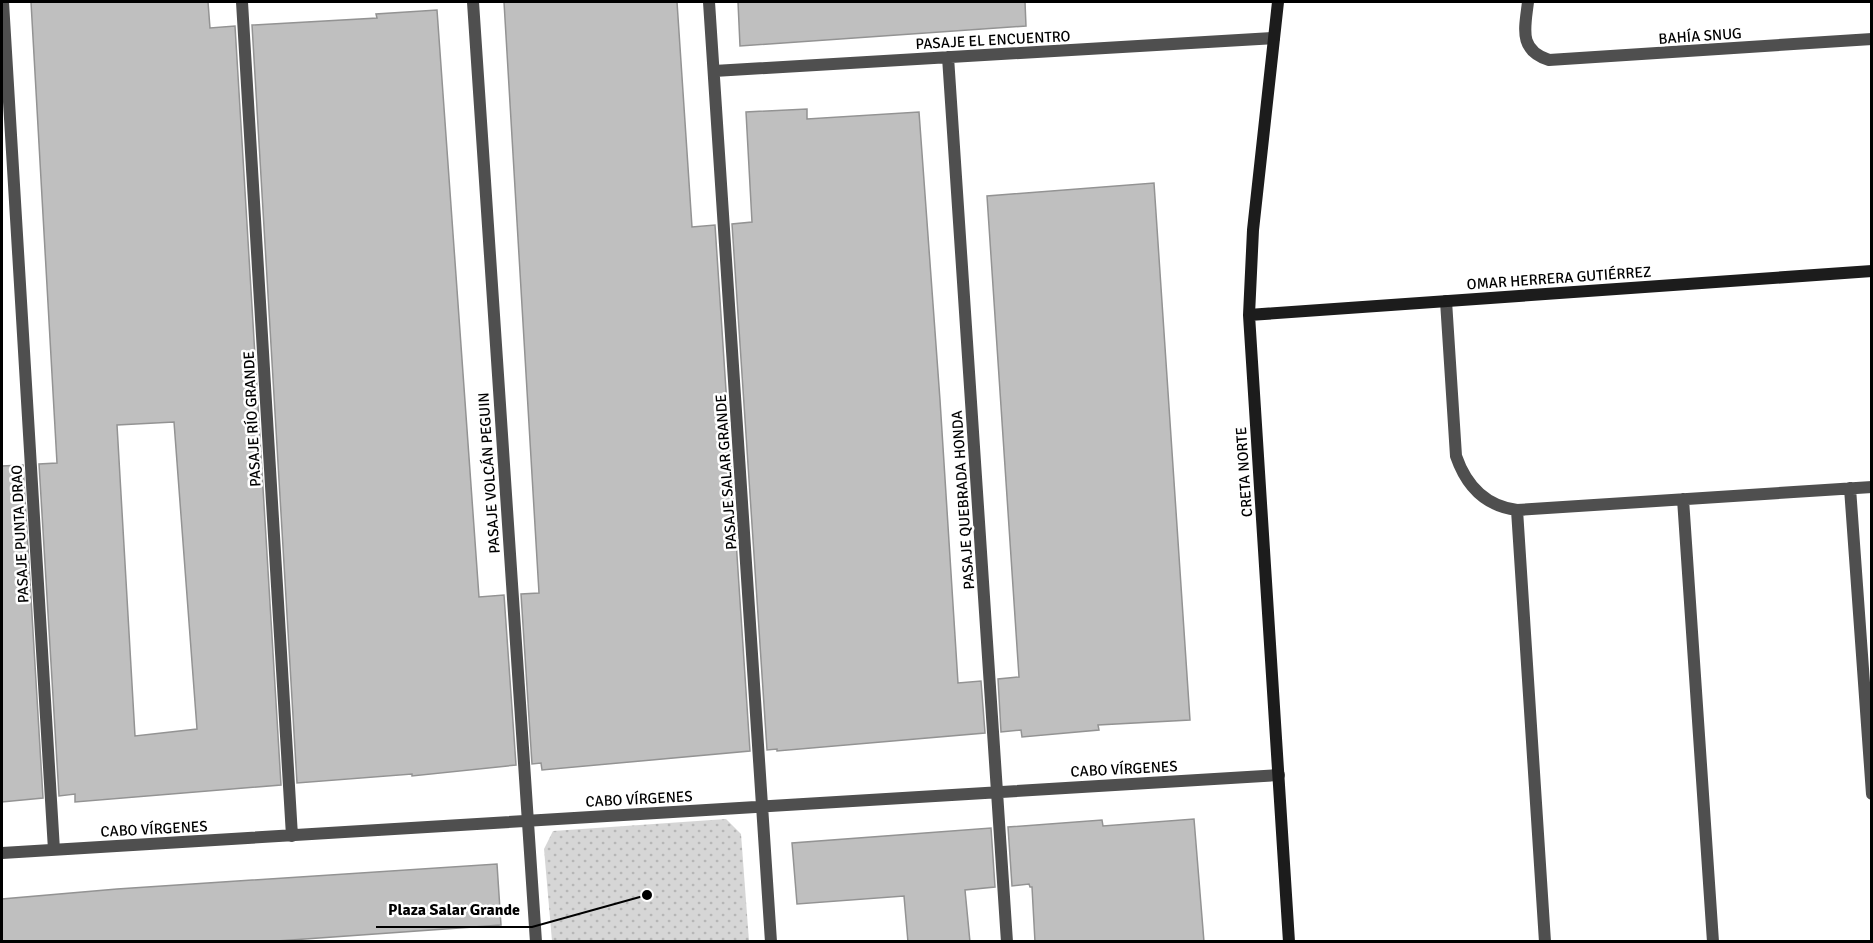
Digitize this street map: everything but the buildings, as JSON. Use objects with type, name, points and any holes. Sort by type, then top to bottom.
[{"type":"street","name":"PASAJE PUNTA DRAO","points":[[3,2],[54,850]]},
{"type":"street","name":"PASAJE RÍO GRANDE","points":[[242,2],[292,836]]},
{"type":"street","name":"PASAJE VOLCÁN PEGUIN","points":[[473,2],[536,942]]},
{"type":"street","name":"PASAJE SALAR GRANDE","points":[[709,2],[771,942]]},
{"type":"street","name":"CRETA NORTE","points":[[1278,2],[1253,230],[1249,315],[1289,942]]},
{"type":"street","name":"BAHÍA SNUG","points":[[1528,2],[1525,37],[1533,52],[1549,60],[1872,39]]},
{"type":"street","name":"PASAJE EL ENCUENTRO","points":[[714,71],[1274,38]]},
{"type":"street","name":"PASAJE QUEBRADA HONDA","points":[[948,57],[1007,942]]},
{"type":"street","name":"OMAR HERRERA GUTIÉRREZ","points":[[1249,315],[1872,271]]},
{"type":"street","points":[[1446,301],[1456,456],[1461,472],[1470,485],[1482,497],[1507,508],[1517,510],[1872,487]]},
{"type":"street","points":[[1850,488],[1872,794]]},
{"type":"street","points":[[1683,500],[1713,942]]},
{"type":"street","points":[[1517,510],[1545,942]]},
{"type":"street","name":"CABO VÍRGENES","points":[[2,853],[1279,775]]},
{"type":"shaded area","points":[[726,819],[741,834],[749,941],[552,941],[544,849],[553,831]]},
{"type":"place","name":"Plaza Salar Grande","points":[[647,895]]}]
